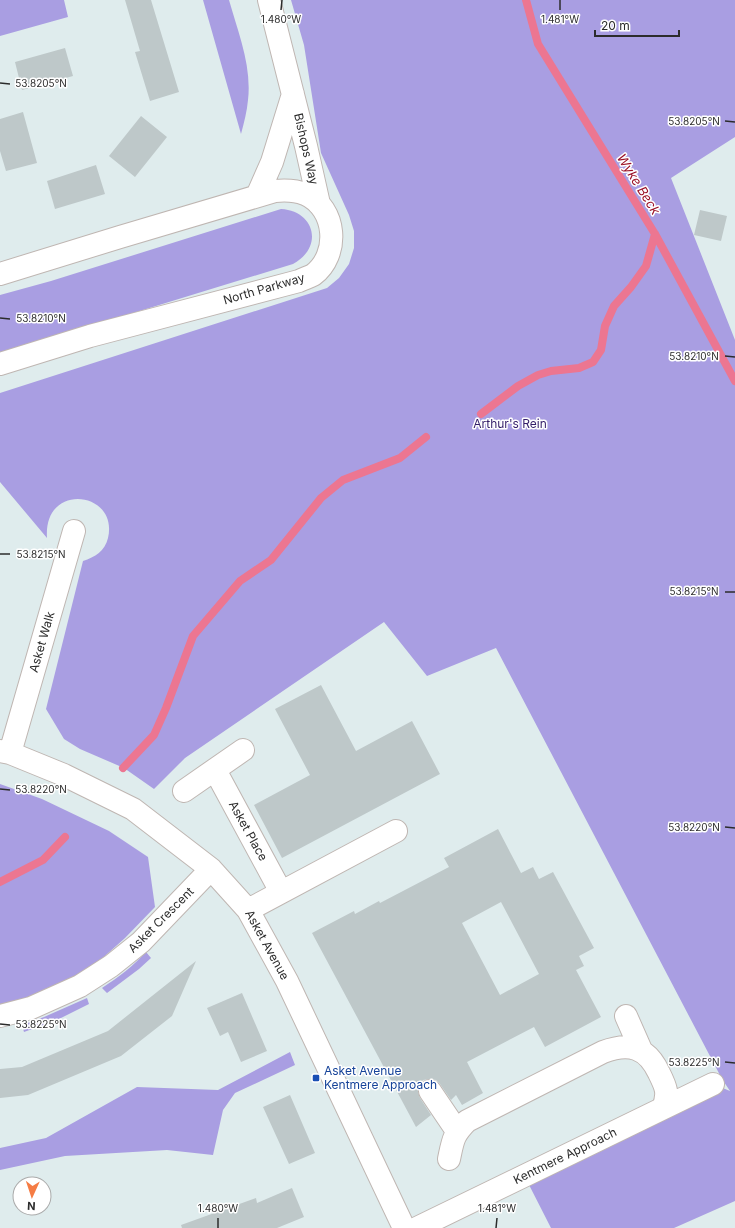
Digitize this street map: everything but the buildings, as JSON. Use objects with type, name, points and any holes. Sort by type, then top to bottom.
[{"type":"street","name":"Bishops Way","points":[[269,0],[319,204]]},
{"type":"street","name":"Bishops Way","points":[[257,196],[272,162],[293,94]]},
{"type":"street","name":"North Parkway","points":[[0,274],[275,191],[291,190],[306,195],[319,204],[328,217],[332,233],[331,249],[324,263],[313,274],[299,281],[90,336],[0,364]]},
{"type":"street","name":"Asket Walk","points":[[5,752],[74,531]]},
{"type":"street","points":[[184,791],[243,750]]},
{"type":"street","name":"Asket Avenue","points":[[5,752],[64,775],[133,809],[211,869],[248,910],[287,981],[404,1228]]},
{"type":"street","name":"Asket Place","points":[[215,770],[281,892]]},
{"type":"street","points":[[248,910],[396,831]]},
{"type":"street","name":"Asket Crescent","points":[[0,1016],[31,1008],[80,986],[111,966],[141,942],[211,869]]},
{"type":"street","points":[[626,1016],[641,1050]]},
{"type":"street","points":[[450,1159],[457,1131],[467,1121],[615,1047],[628,1046],[641,1050],[651,1058],[666,1087],[666,1099],[663,1108]]},
{"type":"street","name":"Kentmere Approach","points":[[417,1228],[525,1177],[713,1084]]},
{"type":"street","points":[[430,1091],[457,1131]]},
{"type":"green space","points":[[0,0],[64,0],[68,17],[0,36]]},
{"type":"green space","points":[[203,0],[229,0],[240,37],[246,62],[249,87],[247,108],[241,134]]},
{"type":"green space","name":"Arthur's Rein","points":[[291,0],[735,0],[735,137],[671,178],[735,340],[735,1201],[674,1228],[551,1228],[525,1177],[713,1084],[730,1091],[722,1079],[496,648],[427,676],[384,622],[185,758],[154,789],[124,768],[80,749],[64,739],[46,709],[83,561],[92,558],[105,547],[108,538],[108,522],[103,510],[92,502],[80,499],[67,501],[56,507],[49,520],[47,538],[0,482],[0,393],[327,288],[339,278],[349,264],[354,248],[354,231],[349,215],[321,153],[304,45]]},
{"type":"green space","points":[[281,209],[293,211],[302,216],[308,223],[311,231],[312,240],[309,249],[303,257],[293,264],[0,353],[0,295],[51,281]]},
{"type":"green space","points":[[0,784],[42,799],[109,831],[148,857],[155,907],[125,938],[97,963],[62,986],[0,1007]]},
{"type":"green space","points":[[146,952],[151,958],[139,969],[107,993],[102,988],[126,971]]},
{"type":"green space","points":[[87,998],[89,1004],[57,1020],[24,1032],[22,1025]]},
{"type":"green space","points":[[290,1052],[295,1065],[235,1093],[223,1110],[213,1155],[167,1150],[65,1156],[0,1170],[0,1148],[46,1138],[137,1087],[218,1090]]},
{"type":"waterway","name":"Wyke Beck","points":[[526,0],[538,44],[655,234],[735,381]]},
{"type":"waterway","points":[[481,414],[518,386],[538,375],[551,371],[579,368],[593,362],[601,350],[605,326],[614,306],[631,287],[646,266],[655,234]]},
{"type":"waterway","points":[[123,768],[154,735],[166,708],[193,636],[240,581],[271,560],[321,498],[343,480],[400,458],[426,437]]},
{"type":"waterway","points":[[0,882],[43,860],[65,837]]},
{"type":"place","name":"Asket Avenue Kentmere Approach","points":[[316,1078]]}]
